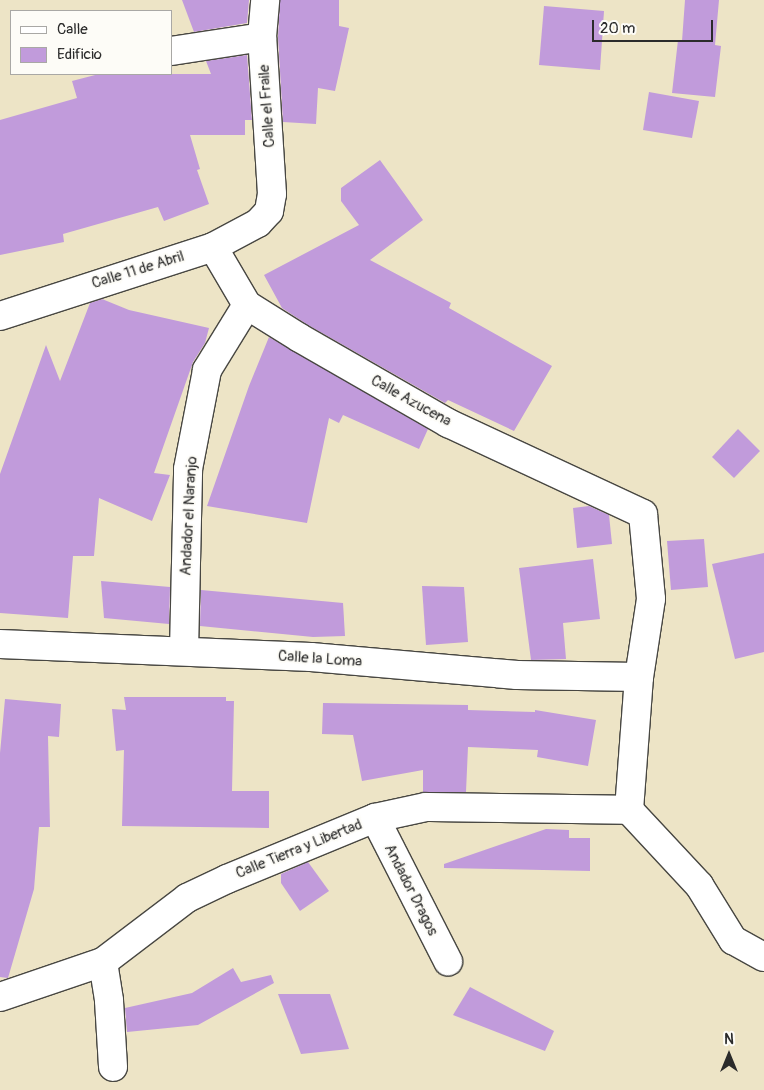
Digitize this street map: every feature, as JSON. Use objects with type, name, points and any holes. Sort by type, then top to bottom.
[{"type":"street","name":"Calle el Fraile","points":[[265,0],[262,37],[272,194],[269,211]]},
{"type":"street","points":[[172,51],[262,37]]},
{"type":"street","name":"Calle 11 de Abril","points":[[0,316],[213,247],[258,223],[269,211]]},
{"type":"street","name":"Calle Azucena","points":[[213,247],[247,305],[448,423],[643,514],[651,599],[639,677]]},
{"type":"street","name":"Andador el Naranjo","points":[[184,651],[188,469],[207,370],[247,305]]},
{"type":"street","name":"Calle la Loma","points":[[0,644],[311,657],[517,676],[639,677]]},
{"type":"street","points":[[639,677],[629,810],[699,885],[733,940],[764,957]]},
{"type":"street","name":"Calle Tierra y Libertad","points":[[0,997],[103,962],[187,898],[227,879],[375,818],[426,807],[629,810]]},
{"type":"street","name":"Andador Dragos","points":[[375,818],[448,961]]},
{"type":"street","points":[[103,962],[109,1001],[113,1067]]},
{"type":"building","points":[[182,0],[249,0],[247,23],[194,32]]},
{"type":"building","points":[[280,0],[339,0],[339,26],[349,28],[335,91],[318,88],[316,124],[283,122],[278,37]]},
{"type":"building","points":[[685,0],[719,0],[715,45],[721,46],[715,97],[672,93],[678,40],[682,41]]},
{"type":"building","points":[[544,6],[604,11],[600,70],[539,65]]},
{"type":"building","points":[[247,55],[252,120],[245,120],[245,135],[190,135],[200,169],[197,170],[209,204],[164,221],[158,207],[63,234],[64,242],[0,255],[0,120],[77,98],[72,81],[95,75],[211,74],[206,61]]},
{"type":"building","points":[[649,92],[699,101],[692,138],[643,130]]},
{"type":"building","points":[[380,160],[423,220],[370,260],[451,303],[449,308],[552,366],[514,431],[448,400],[445,403],[308,325],[282,308],[264,275],[359,225],[341,201],[341,188]]},
{"type":"building","points":[[102,299],[129,310],[209,328],[205,343],[193,362],[154,473],[170,475],[152,521],[99,498],[94,556],[73,556],[68,618],[0,613],[0,474],[46,345],[60,381],[90,303]]},
{"type":"building","points":[[269,337],[428,429],[419,449],[343,415],[339,423],[329,418],[307,523],[207,506],[249,386]]},
{"type":"building","points":[[738,429],[760,451],[734,478],[712,457]]},
{"type":"building","points":[[589,506],[609,515],[612,544],[577,548],[573,508]]},
{"type":"building","points":[[704,539],[708,587],[671,590],[667,541]]},
{"type":"building","points":[[764,553],[764,652],[735,659],[712,564]]},
{"type":"building","points":[[593,559],[600,619],[563,623],[566,659],[531,660],[519,568]]},
{"type":"building","points":[[101,581],[170,587],[169,624],[104,618]]},
{"type":"building","points":[[422,586],[464,587],[468,642],[426,645]]},
{"type":"building","points":[[201,590],[343,603],[345,636],[313,637],[200,626]]},
{"type":"building","points":[[124,697],[226,697],[226,701],[234,701],[232,791],[269,791],[269,828],[122,826],[124,750],[116,751],[112,709],[126,710]]},
{"type":"building","points":[[5,699],[61,704],[59,737],[48,736],[50,827],[39,827],[34,889],[8,978],[0,977],[0,753]]},
{"type":"building","points":[[323,703],[468,705],[468,710],[535,712],[535,710],[596,720],[588,766],[537,757],[538,750],[468,747],[466,792],[423,792],[423,770],[362,781],[353,735],[322,734]]},
{"type":"building","points":[[546,829],[569,830],[569,838],[590,838],[590,871],[444,868],[444,864]]},
{"type":"building","points":[[308,862],[329,891],[300,911],[281,883],[281,874]]},
{"type":"building","points":[[233,968],[241,982],[271,975],[274,983],[198,1025],[127,1032],[125,1008],[192,993]]},
{"type":"building","points":[[470,987],[554,1031],[545,1051],[453,1015]]},
{"type":"building","points":[[278,994],[330,994],[349,1049],[301,1054]]}]
